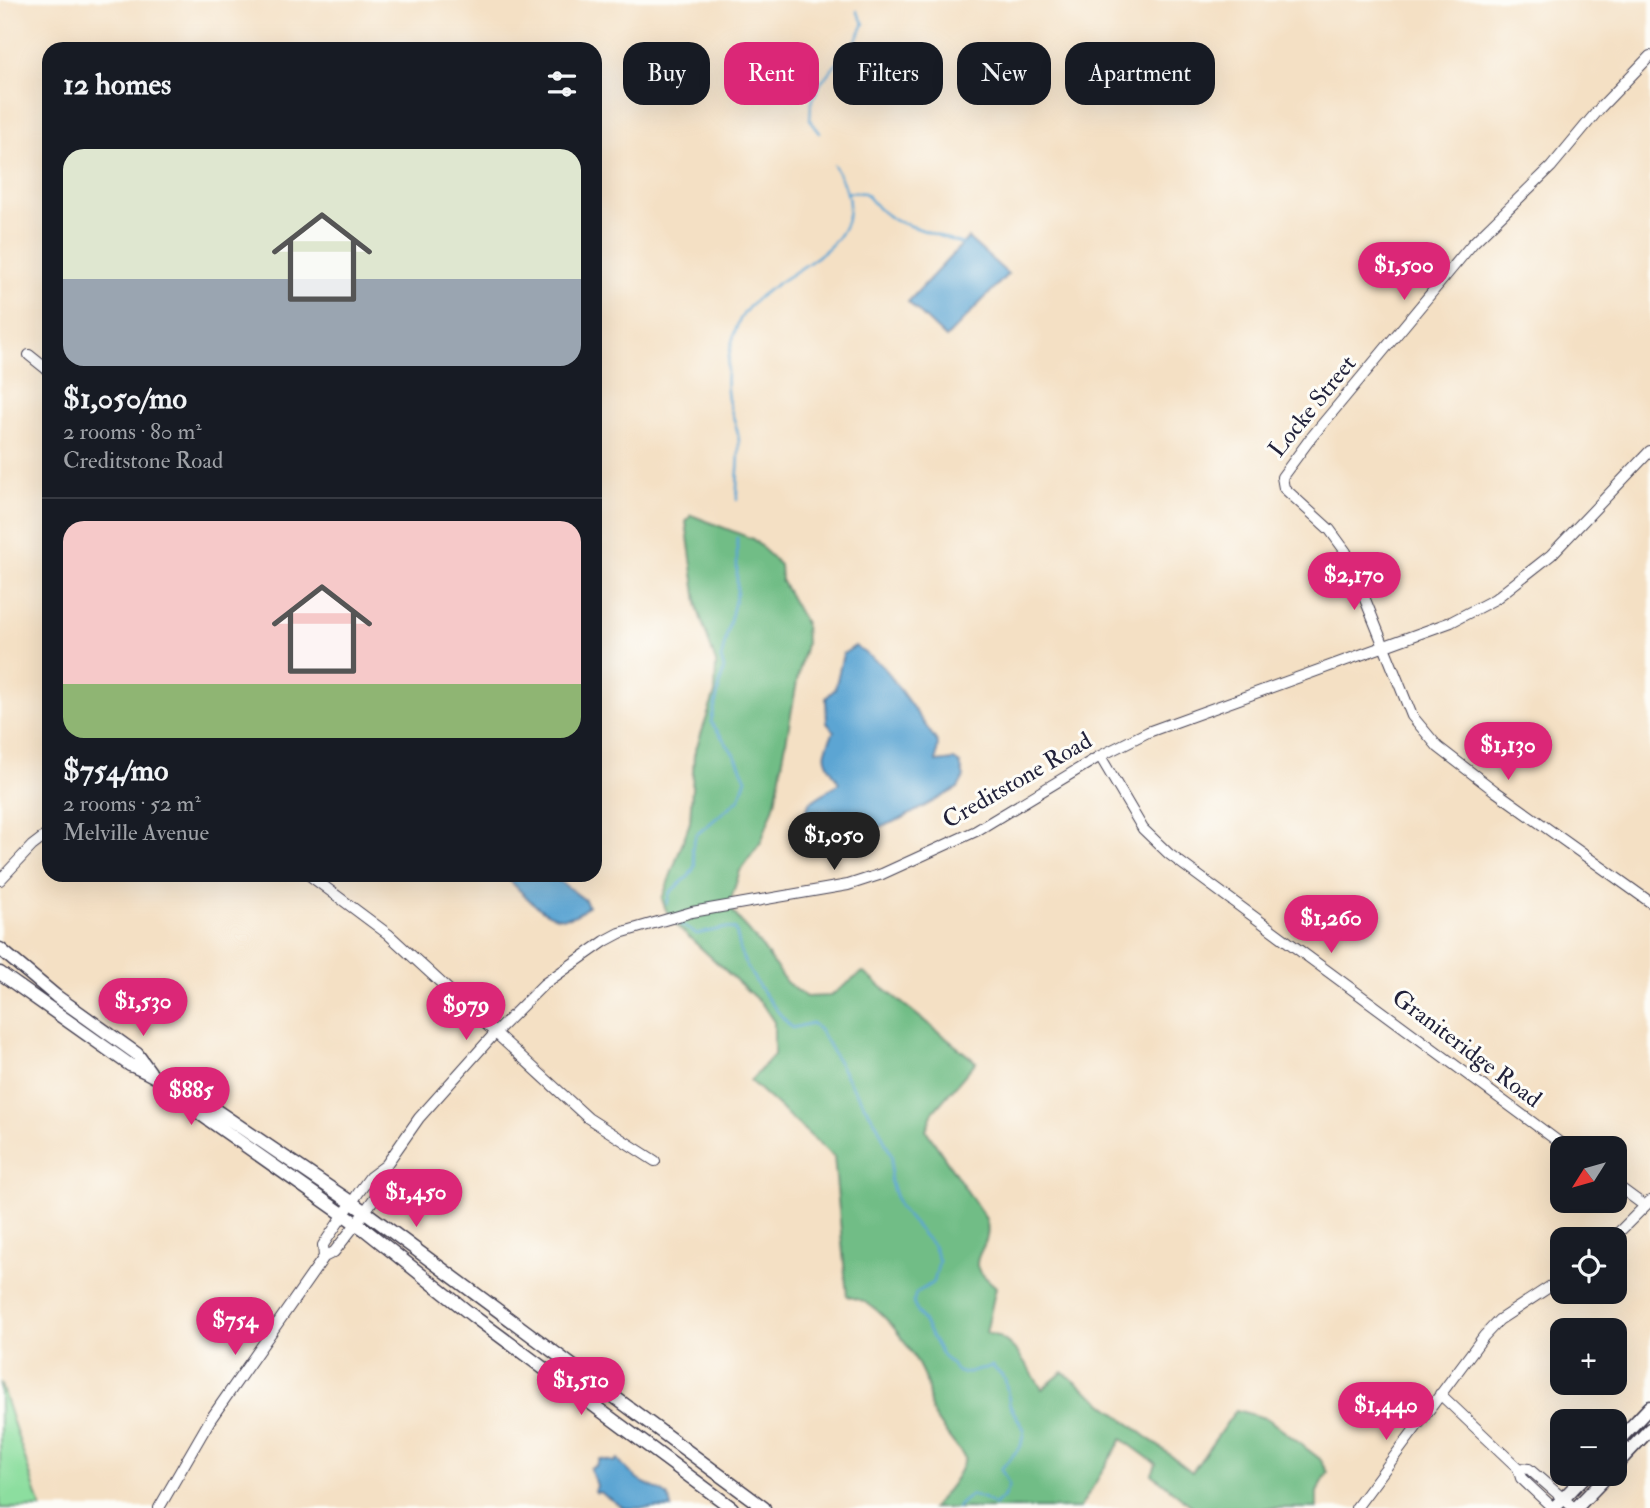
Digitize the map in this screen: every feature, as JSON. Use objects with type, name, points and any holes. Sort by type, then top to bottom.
[{"type":"main road","points":[[0,949],[56,996],[130,1065],[150,1072],[188,1098],[208,1105],[364,1211],[764,1508]]},
{"type":"main road","points":[[0,973],[46,1006],[105,1040]]},
{"type":"main road","points":[[188,1098],[202,1115],[344,1214],[473,1316],[732,1508]]},
{"type":"main road","points":[[1627,1431],[1650,1407]]},
{"type":"main road","points":[[1627,1453],[1650,1429]]},
{"type":"main road","points":[[1557,1505],[1575,1486]]},
{"type":"main road","points":[[1575,1508],[1597,1486]]},
{"type":"street","name":"Locke Street","points":[[1650,56],[1600,108],[1540,178],[1478,238],[1310,439],[1282,477],[1284,488],[1330,530],[1346,552],[1412,716],[1438,747],[1650,902]]},
{"type":"street","points":[[29,355],[42,365]]},
{"type":"street","name":"Creditstone Road","points":[[386,1165],[383,1186],[334,1252],[324,1257],[323,1245],[351,1203],[370,1177],[386,1165],[419,1118],[496,1032],[544,984],[605,941],[620,933],[692,912],[848,885],[882,874],[976,831],[1100,757],[1148,732],[1451,622],[1495,599],[1551,555],[1650,451]]},
{"type":"street","name":"Graniteridge Road","points":[[1100,757],[1143,829],[1169,854],[1551,1136]]},
{"type":"street","points":[[0,880],[42,838]]},
{"type":"street","points":[[319,882],[388,933],[588,1118],[655,1161]]},
{"type":"street","points":[[1624,1227],[1647,1203],[1628,1192]]},
{"type":"street","points":[[159,1508],[210,1420],[324,1257]]},
{"type":"street","points":[[1356,1508],[1483,1336],[1499,1321],[1550,1287]]},
{"type":"street","points":[[1440,1394],[1518,1468],[1529,1469],[1557,1505],[1575,1508]]},
{"type":"green space","points":[[691,515],[753,539],[780,565],[781,580],[805,623],[806,644],[775,803],[761,842],[740,871],[731,899],[733,912],[763,948],[786,982],[806,997],[830,996],[863,972],[976,1062],[933,1112],[926,1130],[986,1219],[986,1240],[977,1265],[996,1287],[986,1333],[1004,1340],[1012,1347],[1042,1389],[1063,1372],[1192,1472],[1236,1410],[1268,1419],[1320,1459],[1328,1472],[1317,1492],[1317,1508],[1194,1508],[1152,1474],[1156,1464],[1122,1439],[1080,1508],[932,1508],[955,1479],[965,1458],[933,1414],[926,1382],[902,1339],[877,1310],[847,1296],[834,1157],[750,1081],[774,1055],[774,1022],[762,1004],[678,927],[662,899],[690,822],[694,755],[715,693],[716,663],[698,610],[686,522]]},
{"type":"green space","points":[[0,1382],[41,1508],[0,1508]]},
{"type":"water","points":[[968,238],[1008,274],[946,338],[908,302]]},
{"type":"water","points":[[855,646],[883,666],[938,743],[936,762],[954,760],[960,764],[964,777],[958,788],[901,819],[841,842],[816,839],[809,844],[803,823],[809,803],[839,783],[825,753],[834,731],[827,723],[826,698],[835,689],[843,654]]},
{"type":"water","points":[[511,882],[561,882],[585,900],[588,906],[576,915],[565,918],[543,911]]},
{"type":"water","points":[[600,1459],[615,1462],[618,1459],[637,1478],[666,1494],[672,1508],[624,1508],[597,1493],[594,1490],[597,1485],[590,1468],[596,1466]]},
{"type":"waterway","points":[[820,133],[810,120],[811,103],[822,81],[855,42],[864,24],[857,11]]},
{"type":"waterway","points":[[737,500],[739,441],[728,399],[727,381],[734,335],[747,309],[762,295],[819,256],[845,225],[849,200],[834,165]]},
{"type":"waterway","points":[[847,192],[865,193],[879,209],[894,220],[962,244]]},
{"type":"waterway","points":[[667,904],[670,892],[689,876],[695,866],[692,848],[696,835],[739,799],[746,779],[736,757],[711,722],[724,668],[721,659],[737,592],[737,538]]},
{"type":"waterway","points":[[681,925],[697,934],[726,928],[735,929],[744,961],[760,987],[792,1028],[812,1023],[821,1032],[878,1126],[892,1157],[890,1180],[899,1207],[933,1246],[939,1261],[934,1282],[916,1293],[913,1303],[941,1353],[958,1372],[969,1373],[992,1366],[1005,1379],[1010,1406],[1024,1429],[1021,1446],[1001,1469],[1009,1485],[1003,1498],[994,1505],[983,1498],[970,1495],[957,1508]]}]
